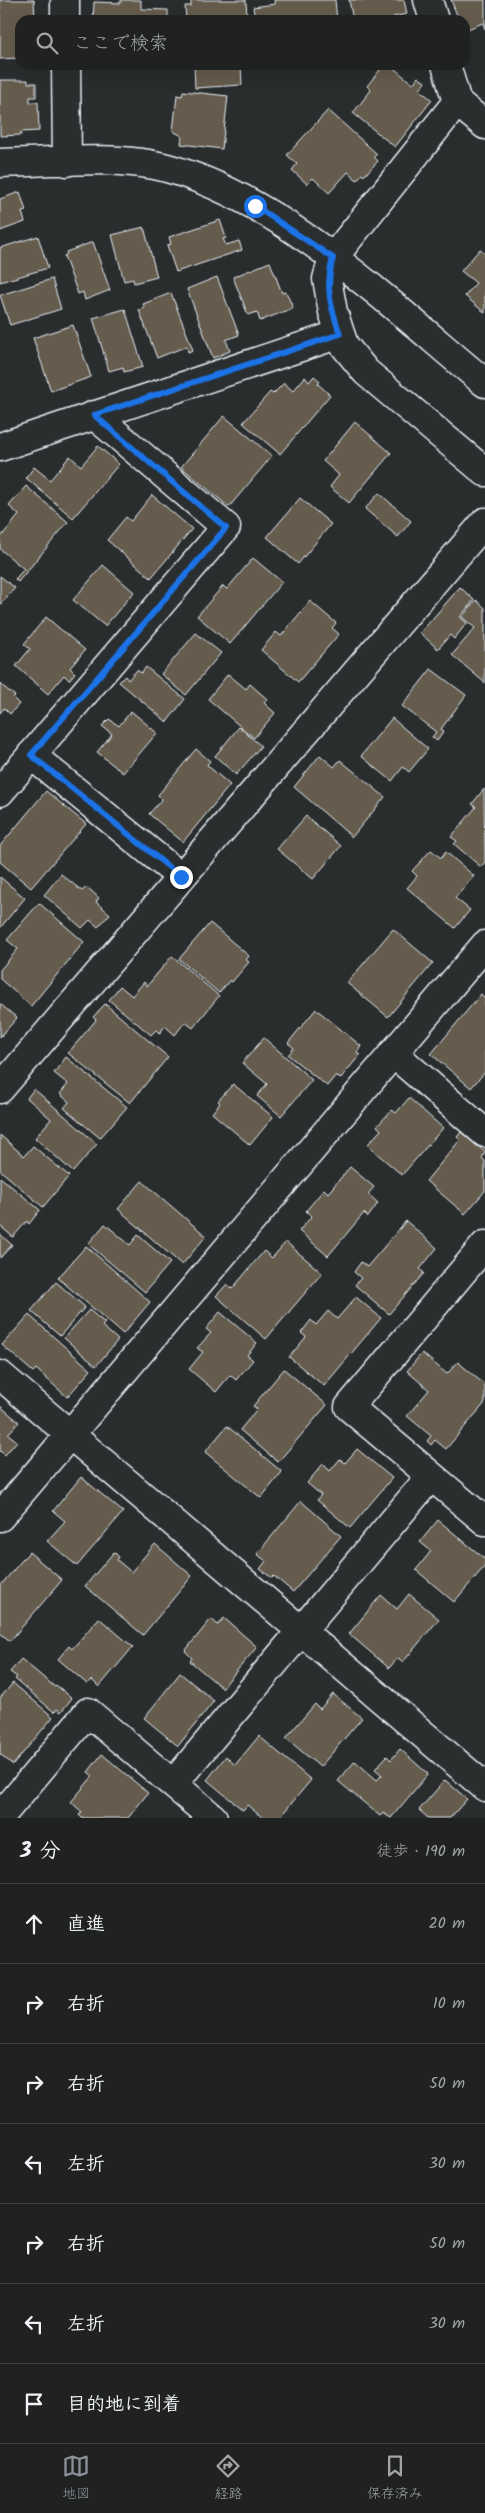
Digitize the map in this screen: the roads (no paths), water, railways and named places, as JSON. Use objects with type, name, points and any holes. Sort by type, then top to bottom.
[{"type":"street","points":[[65,0],[65,15]]},
{"type":"street","points":[[428,0],[432,15]]},
{"type":"street","points":[[66,70],[67,162]]},
{"type":"street","points":[[447,70],[457,102],[485,125]]},
{"type":"street","points":[[457,102],[333,258],[327,279],[333,312],[344,345],[366,372],[485,472]]},
{"type":"street","points":[[0,163],[125,162],[166,167],[216,186],[255,206],[333,258],[485,383]]},
{"type":"street","points":[[2,438],[94,415],[340,334]]},
{"type":"street","points":[[0,792],[226,528],[94,415]]},
{"type":"street","points":[[0,1089],[485,522]]},
{"type":"street","points":[[31,755],[181,877]]},
{"type":"street","points":[[0,1517],[485,945]]},
{"type":"street","points":[[393,1053],[485,1132]]},
{"type":"street","points":[[485,1245],[349,1407],[485,1521]]},
{"type":"street","points":[[0,1375],[485,1788]]},
{"type":"street","points":[[173,1784],[300,1630],[431,1476]]},
{"type":"street","points":[[0,1817],[88,1712],[213,1818]]}]
